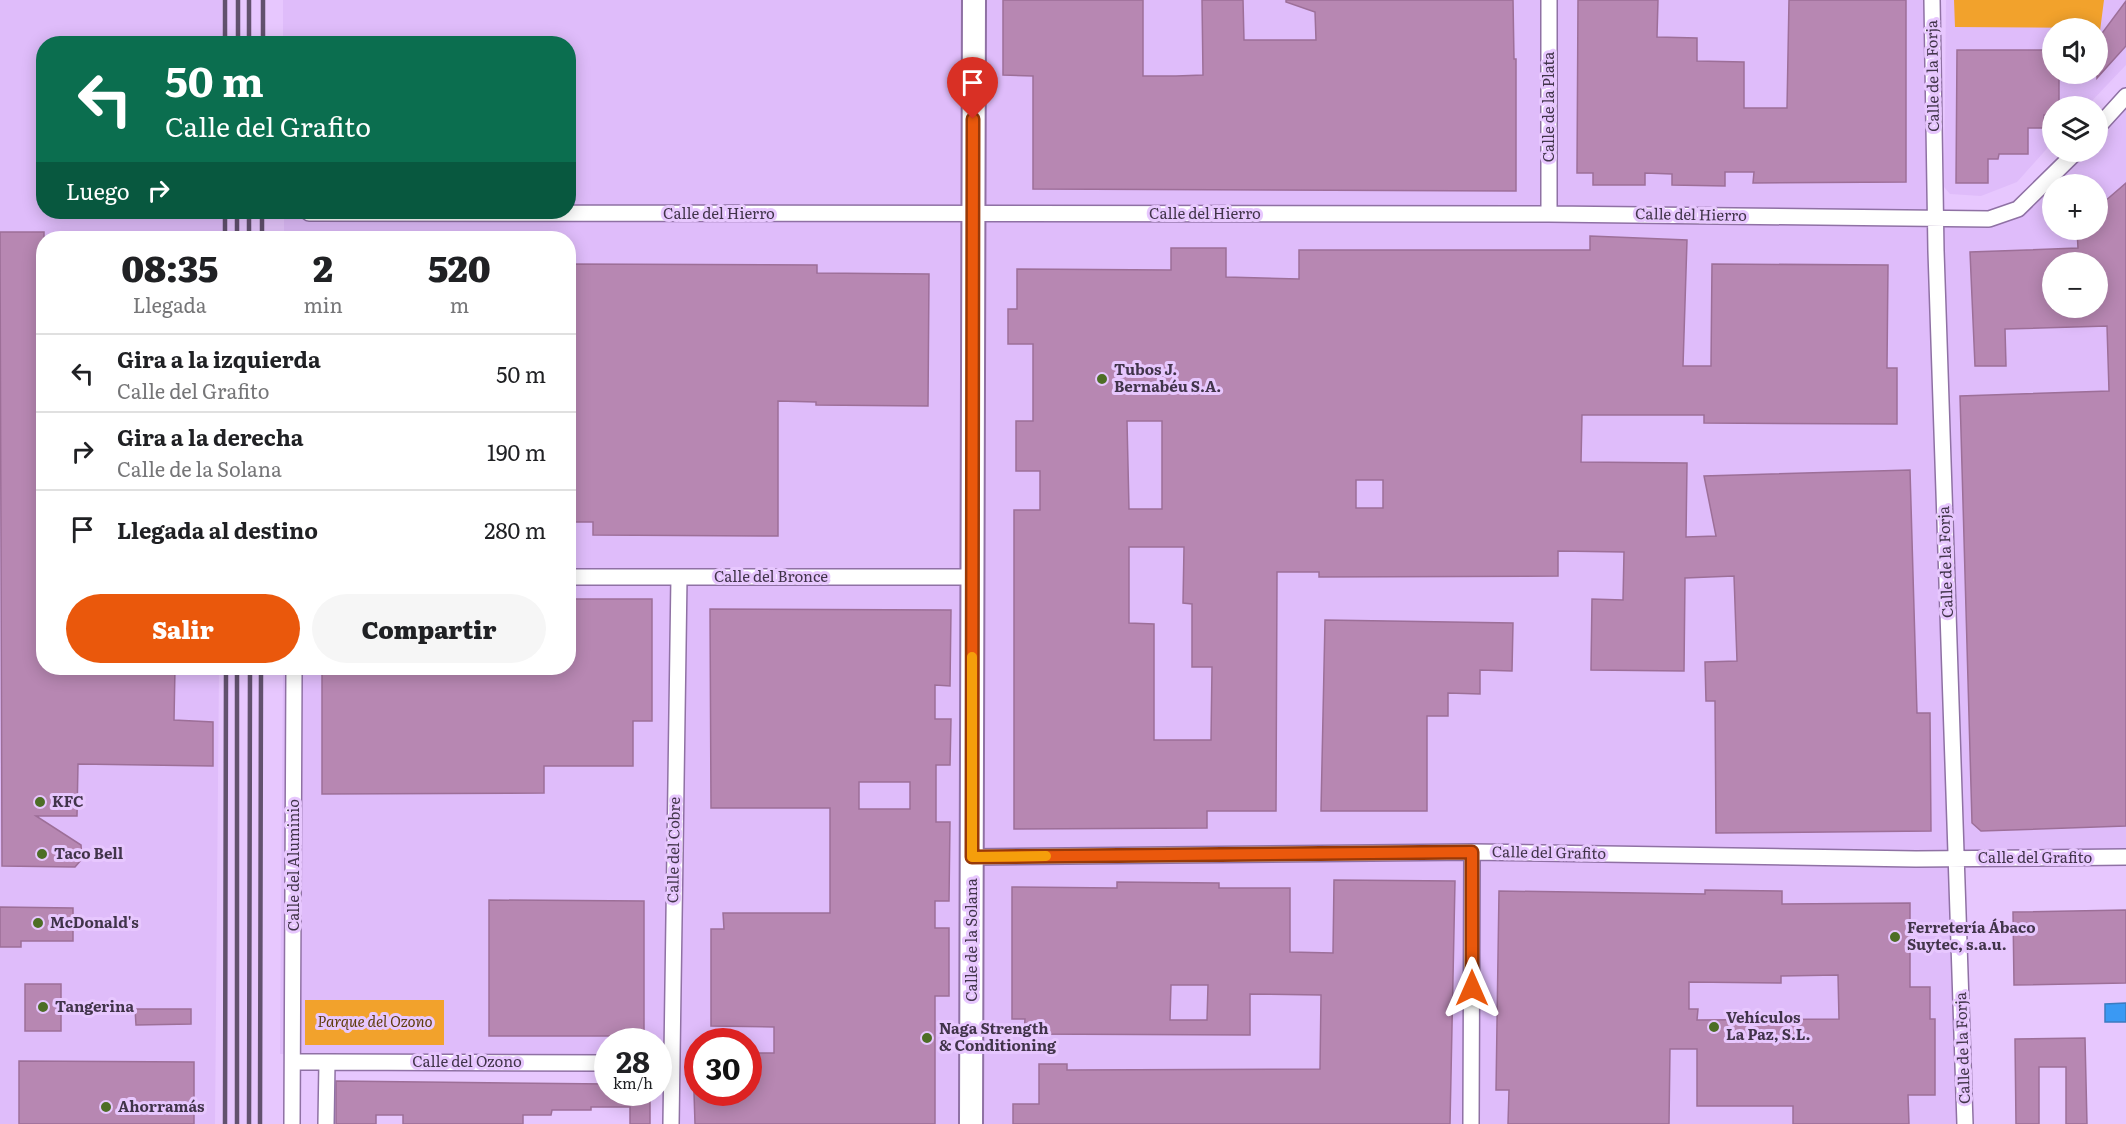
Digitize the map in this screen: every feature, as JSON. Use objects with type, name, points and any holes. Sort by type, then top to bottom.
[{"type":"street","name":"Calle de la Solana","points":[[971,1124],[974,0]]},
{"type":"street","name":"Calle de la Plata","points":[[1549,214],[1550,0]]},
{"type":"street","name":"Calle de la Forja","points":[[1932,0],[1935,219],[1965,1124]]},
{"type":"street","points":[[2108,116],[2126,96]]},
{"type":"street","name":"Calle del Hierro","points":[[576,213],[1549,214],[1989,219],[2018,209],[2066,162]]},
{"type":"street","name":"Calle del Bronce","points":[[576,577],[972,577]]},
{"type":"street","name":"Calle del Cobre","points":[[666,1028],[678,577]]},
{"type":"street","name":"Calle del Aluminio","points":[[292,1124],[294,675]]},
{"type":"street","points":[[1471,1124],[1472,852]]},
{"type":"street","name":"Calle del Grafito","points":[[972,857],[1472,852],[1956,858],[2126,857]]},
{"type":"street","points":[[294,1062],[327,1062],[326,1124]]},
{"type":"street","name":"Calle del Ozono","points":[[327,1062],[594,1063]]},
{"type":"street","name":"Calle del Cobre","points":[[669,1106],[671,1124]]},
{"type":"shaded area","points":[[0,0],[222,0],[223,36],[36,36],[36,219],[224,219],[224,231],[36,231],[36,675],[219,675],[215,1124],[0,1124]]},
{"type":"shaded area","points":[[283,0],[1932,0],[1935,218],[2004,215],[2042,182],[2042,240],[2108,240],[2108,174],[2051,174],[2065,162],[2108,162],[2108,116],[2126,96],[2126,857],[1956,859],[1965,1124],[671,1124],[672,1028],[594,1028],[594,1063],[327,1062],[294,1054],[280,1054],[283,675],[576,675],[576,231],[284,231],[284,219],[576,219],[576,36],[283,36]]},
{"type":"shaded area","points":[[1946,0],[2126,0],[2126,65],[2108,84],[2108,18],[2042,18],[2042,84],[2108,84],[2097,96],[2042,96],[2042,154],[2017,182],[1981,196],[1950,194],[1944,187]]},
{"type":"green space","points":[[1954,0],[2104,0],[2102,18],[2042,18],[2042,28],[1955,27]]},
{"type":"green space","name":"Parque del Ozono","points":[[305,1000],[444,1000],[444,1045],[305,1045]]},
{"type":"water","points":[[2126,1003],[2126,1022],[2105,1022],[2105,1004]]},
{"type":"building","points":[[1003,0],[1143,0],[1143,76],[1176,76],[1203,75],[1202,0],[1243,0],[1244,40],[1316,40],[1315,12],[1286,2],[1286,0],[1513,0],[1514,59],[1516,59],[1516,191],[1033,189],[1033,76],[1003,75]]},
{"type":"building","points":[[1578,0],[1658,0],[1657,37],[1697,38],[1697,61],[1744,62],[1744,108],[1787,108],[1789,0],[1906,0],[1906,182],[1753,183],[1754,172],[1725,172],[1725,186],[1672,185],[1672,174],[1645,173],[1645,185],[1593,185],[1593,173],[1577,173]]},
{"type":"building","points":[[2126,1],[2126,46],[2108,66],[2108,25]]},
{"type":"building","points":[[1957,50],[2042,50],[2042,84],[2059,84],[2059,96],[2042,96],[2042,128],[2028,128],[2028,154],[1999,154],[1998,159],[1988,159],[1988,183],[1956,183]]},
{"type":"building","points":[[2126,183],[2126,826],[1981,831],[1972,823],[1960,396],[2109,391],[2107,326],[2005,329],[2006,366],[1975,366],[1970,252],[2078,248],[2078,240],[2108,240],[2108,199]]},
{"type":"building","points":[[0,232],[36,232],[36,675],[175,675],[174,720],[213,722],[213,766],[78,764],[77,816],[36,816],[81,845],[82,859],[75,867],[2,866]]},
{"type":"building","points":[[1590,236],[1687,240],[1683,366],[1711,366],[1712,264],[1888,265],[1887,368],[1897,368],[1897,424],[1704,423],[1704,415],[1582,415],[1581,462],[1687,463],[1686,537],[1716,536],[1704,476],[1910,470],[1917,713],[1930,713],[1931,831],[1716,833],[1715,701],[1706,701],[1705,662],[1737,661],[1734,576],[1685,578],[1684,671],[1591,670],[1592,599],[1623,600],[1624,552],[1558,551],[1558,576],[1319,577],[1319,572],[1277,572],[1276,811],[1207,811],[1207,828],[1014,829],[1014,510],[1040,510],[1040,471],[1016,471],[1016,421],[1033,421],[1033,344],[1008,344],[1008,309],[1017,309],[1017,269],[1171,270],[1171,248],[1226,248],[1226,277],[1299,279],[1299,250],[1590,250]],"holes":[[[1127,421],[1162,421],[1162,509],[1129,509]],[[1356,480],[1383,480],[1383,508],[1356,508]],[[1129,547],[1184,547],[1183,603],[1192,604],[1192,667],[1212,667],[1211,740],[1154,740],[1154,624],[1129,623]]]},
{"type":"building","points":[[576,264],[817,265],[817,273],[929,274],[928,406],[816,405],[816,402],[778,401],[778,536],[593,535],[593,522],[576,522]]},
{"type":"building","points":[[576,599],[652,599],[652,721],[633,721],[633,766],[544,766],[544,793],[322,794],[322,675],[576,675]]},
{"type":"building","points":[[710,609],[951,610],[950,686],[935,685],[935,719],[951,719],[950,765],[936,765],[936,822],[950,822],[949,901],[935,901],[935,928],[949,928],[949,996],[935,996],[935,1124],[695,1124],[694,1106],[762,1106],[762,1053],[774,1053],[774,1027],[711,1026],[711,929],[724,929],[723,913],[830,913],[830,808],[711,808]],"holes":[[[859,782],[910,782],[910,809],[859,809]]]},
{"type":"building","points":[[1325,620],[1513,623],[1512,671],[1480,670],[1480,694],[1448,693],[1448,716],[1427,716],[1427,811],[1321,811]]},
{"type":"building","points":[[1334,880],[1455,881],[1450,1124],[1013,1124],[1013,1104],[1039,1104],[1039,1064],[1067,1064],[1067,1070],[1320,1069],[1321,995],[1250,994],[1250,1035],[1024,1034],[1025,1019],[1012,1019],[1012,887],[1117,888],[1117,882],[1219,883],[1219,888],[1290,888],[1290,952],[1333,953]],"holes":[[[1171,985],[1208,985],[1207,1020],[1170,1020]]]},
{"type":"building","points":[[1705,890],[1782,891],[1782,904],[1910,903],[1910,987],[1930,987],[1930,1019],[1935,1019],[1935,1095],[1908,1095],[1909,1124],[1793,1124],[1793,1106],[1697,1106],[1697,1049],[1670,1049],[1669,1124],[1508,1124],[1509,1090],[1496,1090],[1499,891],[1705,894]],"holes":[[[1838,975],[1839,1019],[1697,1020],[1698,1009],[1689,1009],[1689,982],[1781,983],[1781,976]]]},
{"type":"building","points":[[489,900],[644,901],[644,1028],[594,1028],[594,1036],[489,1036]]},
{"type":"building","name":"McDonald's","points":[[0,907],[73,908],[73,941],[21,941],[21,947],[0,947]]},
{"type":"building","points":[[2126,910],[2126,983],[2014,985],[2013,912]]},
{"type":"building","name":"Tangerina","points":[[25,984],[61,984],[61,1031],[25,1031]]},
{"type":"building","points":[[135,1009],[191,1009],[191,1024],[136,1025]]},
{"type":"building","points":[[2085,1038],[2087,1124],[2066,1124],[2066,1067],[2039,1067],[2039,1124],[2016,1124],[2015,1039]]},
{"type":"building","name":"Ahorramás","points":[[19,1061],[194,1062],[194,1124],[19,1124]]},
{"type":"building","points":[[336,1081],[594,1084],[594,1106],[650,1106],[650,1124],[630,1124],[630,1107],[591,1107],[591,1110],[552,1110],[551,1115],[523,1115],[523,1124],[403,1124],[403,1115],[376,1115],[376,1124],[336,1124]]},
{"type":"railway","points":[[225,0],[225,36]]},
{"type":"railway","points":[[238,0],[238,36]]},
{"type":"railway","points":[[249,0],[249,36]]},
{"type":"railway","points":[[263,0],[263,36]]},
{"type":"railway","points":[[225,219],[225,231]]},
{"type":"railway","points":[[237,219],[237,231]]},
{"type":"railway","points":[[249,219],[249,231]]},
{"type":"railway","points":[[262,219],[262,231]]},
{"type":"railway","points":[[225,1124],[226,675]]},
{"type":"railway","points":[[237,675],[237,1124]]},
{"type":"railway","points":[[249,1124],[250,675]]},
{"type":"railway","points":[[260,1124],[261,675]]},
{"type":"slow traffic","points":[[972,657],[972,857],[1046,856]]},
{"type":"place","name":"Tubos J. Bernabéu S.A.","points":[[1102,379]]},
{"type":"place","name":"KFC","points":[[40,802]]},
{"type":"place","name":"Taco Bell","points":[[42,854]]},
{"type":"place","name":"McDonald's","points":[[38,923]]},
{"type":"place","name":"Ferretería Ábaco Suytec, s.a.u.","points":[[1895,937]]},
{"type":"place","name":"Tangerina","points":[[43,1007]]},
{"type":"place","name":"Vehículos La Paz, S.L.","points":[[1714,1027]]},
{"type":"place","name":"Naga Strength & Conditioning","points":[[927,1038]]},
{"type":"place","name":"Ahorramás","points":[[106,1107]]},
{"type":"route","points":[[973,119],[972,857],[1472,852],[1472,988]]}]
